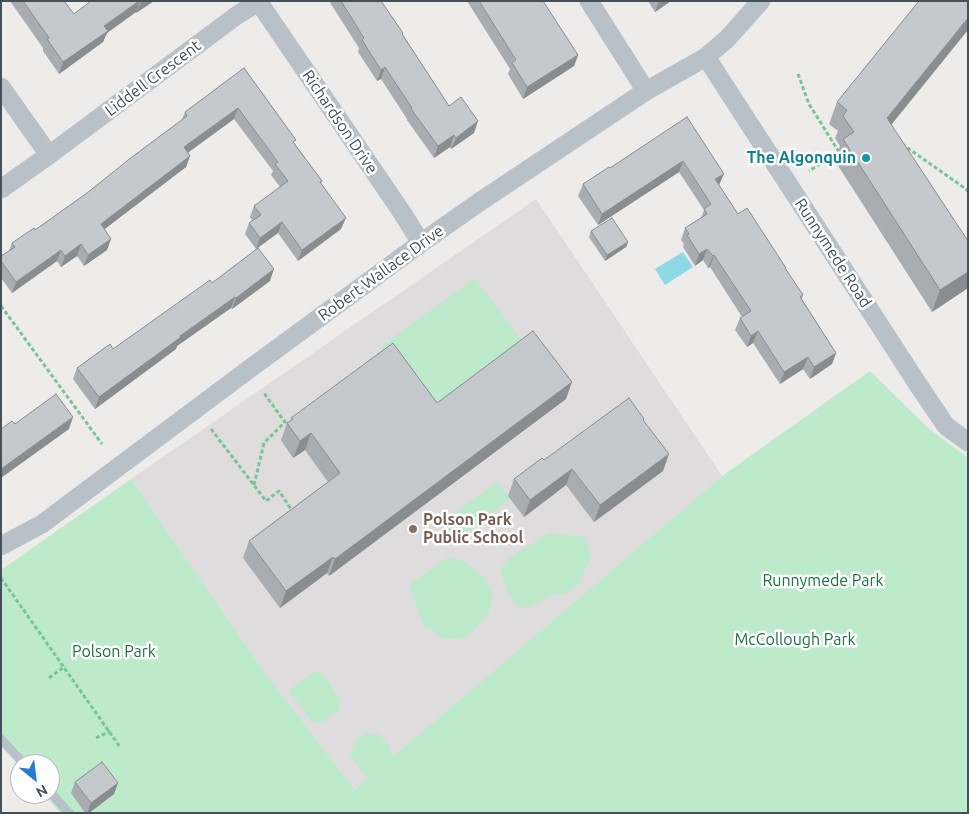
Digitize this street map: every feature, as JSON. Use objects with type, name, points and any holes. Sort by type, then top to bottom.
[{"type":"street","points":[[590,1],[646,91]]},
{"type":"street","name":"Robert Wallace Drive","points":[[1,546],[42,524],[421,243],[478,203],[646,91],[706,58],[761,1]]},
{"type":"street","name":"Liddell Crescent","points":[[1,189],[236,16],[258,2]]},
{"type":"street","name":"Richardson Drive","points":[[258,2],[421,243]]},
{"type":"street","name":"Runnymede Road","points":[[706,58],[946,426],[968,442]]},
{"type":"street","points":[[1,87],[49,155]]},
{"type":"lane","points":[[1,739],[15,754]]},
{"type":"lane","points":[[60,803],[69,813]]},
{"type":"path","points":[[798,74],[809,104],[839,152],[810,171]]},
{"type":"path","points":[[895,142],[903,144],[968,191]]},
{"type":"path","points":[[1,306],[102,444]]},
{"type":"path","points":[[254,486],[264,443],[285,422],[264,393]]},
{"type":"path","points":[[211,429],[266,501],[278,490],[294,512]]},
{"type":"path","points":[[1,578],[120,747]]},
{"type":"path","points":[[49,678],[64,667]]},
{"type":"path","points":[[96,738],[110,731]]},
{"type":"shaded area","name":"Polson Park Public School","points":[[536,199],[722,476],[355,790],[265,673],[131,479]]},
{"type":"green space","points":[[475,278],[527,348],[413,432],[387,360],[380,347]]},
{"type":"green space","name":"McCollough Park","points":[[870,371],[927,427],[968,458],[968,813],[60,813],[52,804],[60,804],[60,754],[11,754],[1,743],[1,570],[131,479],[265,673],[355,790],[369,777],[362,773],[350,754],[359,738],[366,733],[379,734],[388,745],[393,757],[722,476]]},
{"type":"green space","points":[[497,482],[510,499],[452,543],[439,525]]},
{"type":"green space","points":[[549,533],[586,537],[591,556],[579,584],[566,593],[553,595],[531,606],[522,608],[516,606],[508,592],[500,570],[508,559]]},
{"type":"green space","points":[[448,557],[463,561],[484,577],[493,595],[489,611],[484,619],[469,635],[458,639],[443,639],[432,629],[424,627],[409,585]]},
{"type":"green space","points":[[317,670],[325,677],[340,702],[338,711],[322,722],[312,722],[289,690]]},
{"type":"water","points":[[683,252],[693,267],[665,285],[655,269]]},
{"type":"building","points":[[23,1],[64,1],[74,14],[91,1],[139,1],[104,26],[108,31],[63,62]]},
{"type":"building","points":[[341,1],[381,1],[449,106],[461,97],[478,121],[456,138],[454,135],[438,146],[411,109],[385,67],[381,70]]},
{"type":"building","points":[[479,1],[543,1],[578,55],[527,87],[512,63],[516,60]]},
{"type":"building","name":"The Algonquin","points":[[919,1],[968,1],[968,18],[887,118],[968,241],[968,272],[940,290],[843,139],[854,132],[843,116],[847,110],[837,102]]},
{"type":"building","points":[[244,68],[296,140],[293,142],[346,218],[302,250],[282,222],[260,238],[249,223],[261,215],[254,206],[288,181],[275,164],[278,162],[238,108],[184,147],[190,156],[101,224],[111,239],[88,255],[81,244],[65,256],[61,250],[16,282],[1,261],[1,256],[15,247],[12,243],[34,228],[35,230],[87,193],[187,116],[185,112]]},
{"type":"building","points":[[687,117],[724,174],[715,179],[738,214],[747,208],[803,295],[800,297],[836,353],[814,367],[808,357],[784,372],[758,331],[751,336],[740,318],[751,311],[714,255],[707,249],[699,254],[687,235],[689,234],[685,228],[707,214],[704,209],[711,204],[683,161],[602,214],[583,184]]},
{"type":"building","points":[[612,218],[628,242],[607,255],[591,231]]},
{"type":"building","points":[[258,248],[274,269],[99,397],[77,368],[110,344],[113,349],[210,280],[212,283]]},
{"type":"building","points":[[533,331],[572,382],[335,559],[333,557],[286,591],[249,541],[340,473],[311,433],[300,441],[287,423],[293,419],[291,418],[393,343],[437,403]]},
{"type":"building","points":[[56,394],[73,417],[1,469],[1,429],[12,421],[15,424]]},
{"type":"building","points":[[629,398],[669,454],[600,505],[572,469],[530,500],[514,479],[542,458],[544,460]]},
{"type":"building","points":[[102,762],[118,783],[91,803],[75,782]]},
{"type":"place","name":"The Algonquin","points":[[866,158]]},
{"type":"place","name":"Polson Park Public School","points":[[413,529]]},
{"type":"park label","name":"Runnymede Park","points":[[823,581]]},
{"type":"park label","name":"Polson Park","points":[[114,652]]}]
